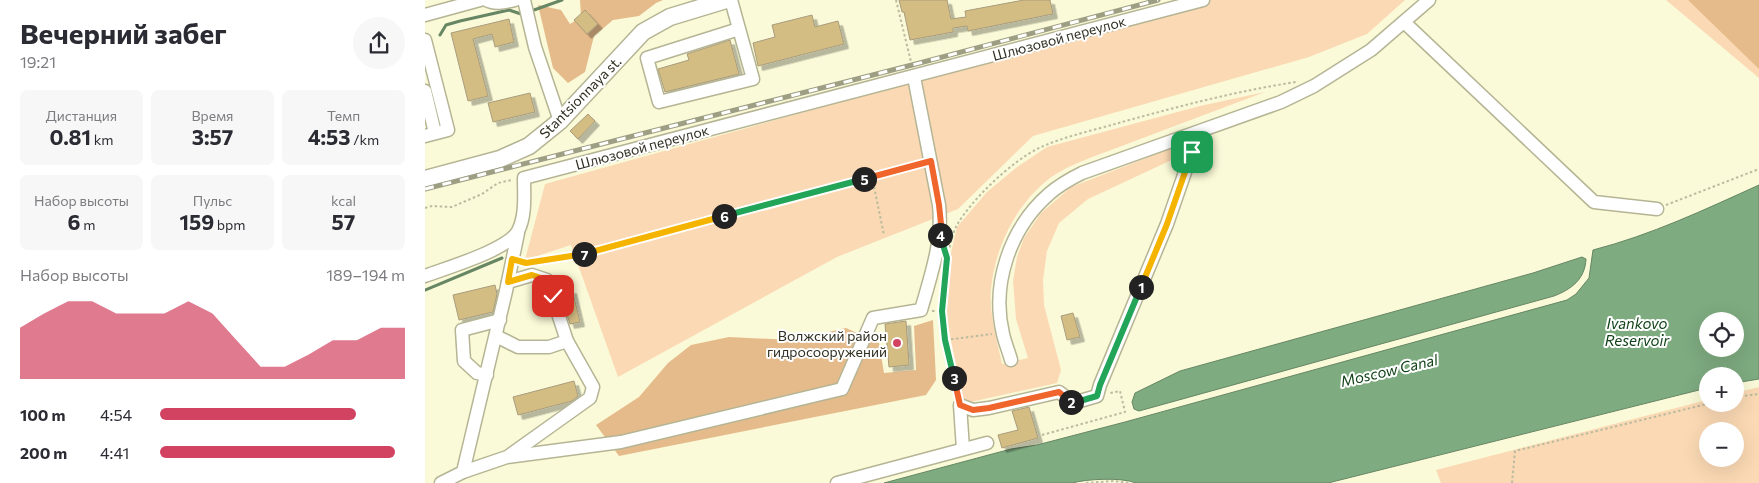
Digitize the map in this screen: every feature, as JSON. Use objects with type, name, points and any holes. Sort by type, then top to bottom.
[{"type":"main road","name":"Stantsionnaya st.","points":[[425,179],[500,159],[515,153],[542,137],[560,121],[643,32],[670,17],[726,0]]},
{"type":"street","points":[[425,15],[480,0]]},
{"type":"street","points":[[486,0],[501,3],[515,0]]},
{"type":"street","points":[[524,0],[535,47],[560,121]]},
{"type":"street","points":[[731,0],[753,79],[659,102],[647,58],[739,29]]},
{"type":"street","name":"Шлюзовой переулок","points":[[524,178],[1203,0]]},
{"type":"street","points":[[1011,360],[1003,333],[1001,318],[1000,292],[1002,274],[1006,258],[1014,241],[1032,213],[1048,194],[1082,173],[1281,102],[1315,86],[1371,50],[1429,0]]},
{"type":"street","points":[[1404,22],[1594,202],[1657,209]]},
{"type":"street","points":[[425,40],[448,130],[430,134],[425,90]]},
{"type":"street","points":[[441,483],[463,472],[507,457],[621,442],[843,389],[873,318],[921,310],[937,251],[941,224],[939,205],[914,77]]},
{"type":"street","points":[[963,449],[960,405],[973,410],[989,408],[1059,392],[1073,403],[1097,396],[1167,224],[1192,152],[1189,134]]},
{"type":"street","points":[[463,472],[523,216],[524,178]]},
{"type":"street","points":[[425,276],[499,248],[511,240],[518,231]]},
{"type":"street","points":[[507,457],[590,398],[593,387],[567,341],[547,280],[532,275],[508,282]]},
{"type":"street","points":[[487,375],[477,373],[464,361],[461,330],[500,320]]},
{"type":"street","points":[[496,336],[519,347],[549,346],[567,341]]},
{"type":"street","points":[[837,483],[987,443]]},
{"type":"path","points":[[896,0],[914,77]]},
{"type":"path","points":[[960,405],[945,340],[942,311],[947,258],[956,226],[979,196],[1006,170],[1039,148],[1085,132],[1254,88],[1301,81]]},
{"type":"path","points":[[512,259],[526,263],[583,254],[931,161]]},
{"type":"path","points":[[1657,209],[1759,169]]},
{"type":"path","points":[[872,176],[884,235]]},
{"type":"path","points":[[425,208],[432,206],[452,207],[482,194],[498,183],[524,178]]},
{"type":"path","points":[[940,234],[947,258]]},
{"type":"path","points":[[945,340],[997,333]]},
{"type":"path","points":[[1042,435],[1125,412],[1120,391],[1097,396]]},
{"type":"path","points":[[1744,396],[1759,394]]},
{"type":"path","points":[[1512,483],[1515,451],[1699,406]]},
{"type":"path","points":[[1086,483],[1113,481],[1130,483]]},
{"type":"shaded area","points":[[580,0],[663,0],[639,16],[613,20],[594,36],[585,72],[568,83],[553,68],[538,5],[561,10],[570,24],[581,17]]},
{"type":"shaded area","points":[[1208,0],[1405,0],[1367,34],[1309,57],[1033,136],[958,209],[837,257],[618,377],[571,245],[525,260],[545,184]]},
{"type":"shaded area","points":[[1666,0],[1759,0],[1759,78]]},
{"type":"shaded area","points":[[1688,0],[1759,0],[1759,69]]},
{"type":"shaded area","points":[[1265,92],[1077,163],[1050,178],[1027,200],[1017,213],[1002,242],[993,273],[991,308],[1002,364],[1028,358],[1016,319],[1013,281],[1017,257],[1024,238],[1041,213],[1071,187],[1175,147],[1176,158],[1088,199],[1059,223],[1047,251],[1043,280],[1044,305],[1061,370],[1057,383],[966,403],[962,397],[945,309],[949,261],[957,227],[987,192],[1017,167],[1047,147],[1200,106]]},
{"type":"shaded area","points":[[933,320],[936,380],[926,395],[619,456],[596,425],[639,397],[668,363],[691,345],[729,337],[793,340],[846,328],[879,343],[884,373],[916,370],[914,326]]},
{"type":"shaded area","points":[[1759,387],[1759,483],[1441,483],[1436,470],[1699,402],[1699,412],[1744,412],[1744,391]]},
{"type":"water","name":"Ivankovo Reservoir","points":[[1759,185],[1759,379],[1744,382],[1744,367],[1699,367],[1699,390],[1328,483],[1136,483],[1104,479],[1072,483],[884,483],[1011,449],[1037,445],[1125,422],[1567,300],[1576,294],[1589,278],[1593,250],[1636,237],[1698,213]]},
{"type":"water","points":[[1582,257],[1586,259],[1580,278],[1572,286],[1554,296],[1139,411],[1134,409],[1132,402],[1135,393],[1180,371],[1533,273]]},
{"type":"building","points":[[899,0],[947,0],[951,19],[966,17],[965,11],[1024,0],[1050,0],[1053,14],[968,31],[967,26],[953,28],[953,32],[910,40],[904,12],[902,12]]},
{"type":"building","points":[[585,10],[598,24],[587,34],[574,20]]},
{"type":"building","points":[[812,15],[815,27],[838,21],[844,44],[758,66],[753,43],[775,37],[772,25]]},
{"type":"building","points":[[509,19],[514,42],[495,47],[492,34],[473,39],[488,96],[468,101],[451,33]]},
{"type":"building","points":[[730,40],[739,74],[665,92],[658,69],[689,60],[687,54]]},
{"type":"building","points":[[530,93],[535,112],[493,122],[488,103]]},
{"type":"building","points":[[588,114],[595,121],[578,139],[570,131]]},
{"type":"building","points":[[495,285],[497,294],[493,312],[459,320],[453,295]]},
{"type":"building","points":[[572,289],[580,322],[570,324],[559,291]]},
{"type":"building","points":[[1073,313],[1080,337],[1067,340],[1061,316]]},
{"type":"building","name":"Волжский район гидросооружений","points":[[906,321],[909,365],[889,367],[885,324]]},
{"type":"building","points":[[574,381],[578,396],[572,401],[518,415],[513,397]]},
{"type":"building","points":[[1029,407],[1038,438],[1002,448],[998,435],[1018,430],[1012,411]]},
{"type":"waterway","points":[[534,10],[562,0]]},
{"type":"waterway","points":[[440,35],[446,25],[460,21],[509,10],[521,14]]},
{"type":"waterway","points":[[425,290],[502,258]]},
{"type":"railway","points":[[425,189],[912,65],[1158,0]]},
{"type":"place","name":"Волжский район гидросооружений","points":[[897,343]]},
{"type":"route","points":[[553,296],[547,280],[532,275],[508,282],[512,259],[526,263],[583,254],[931,161],[939,205],[940,234],[947,258],[942,311],[945,340],[960,405],[973,410],[989,408],[1059,392],[1073,403],[1097,396],[1167,224],[1192,152]]},
{"type":"water label","name":"Moscow Canal","points":[[1389,370]]}]
